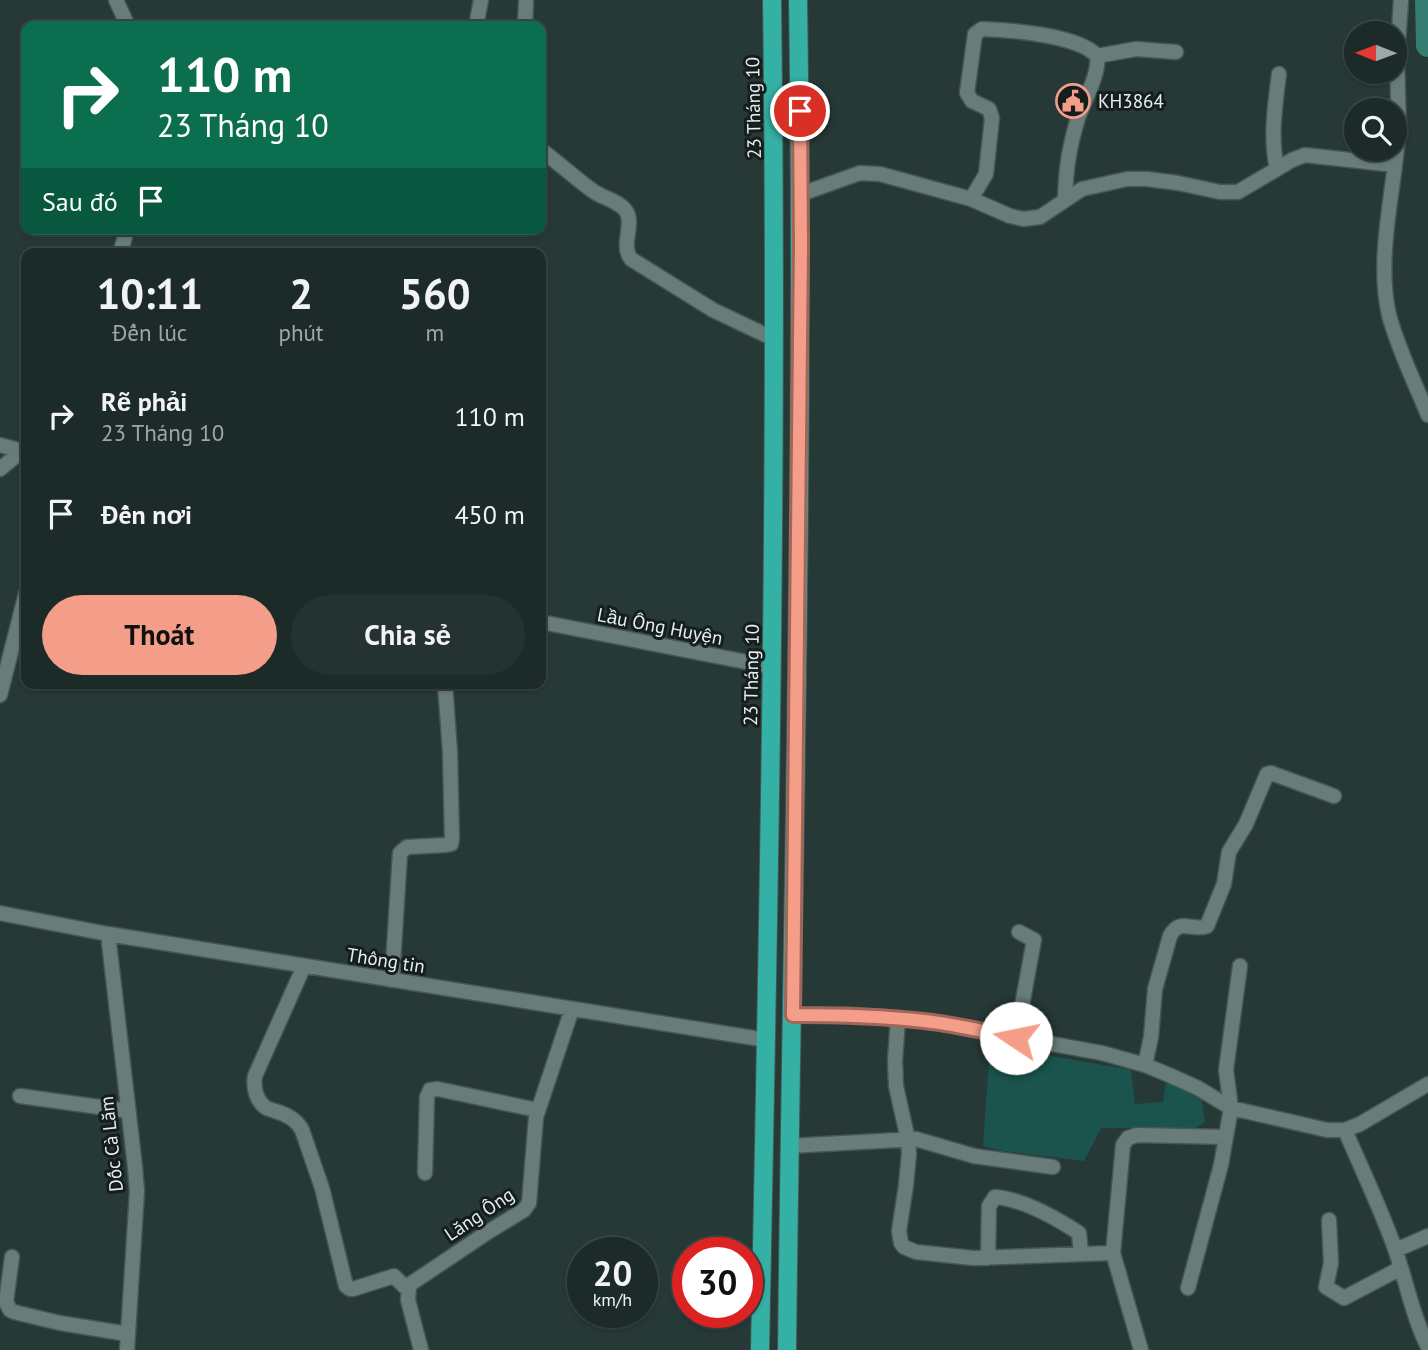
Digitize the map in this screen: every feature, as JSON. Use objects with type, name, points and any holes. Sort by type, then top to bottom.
[{"type":"main road","name":"23 Tháng 10","points":[[760,1350],[772,667],[775,194],[772,0]]},
{"type":"main road","points":[[787,1350],[801,194],[798,0]]},
{"type":"main road","points":[[775,194],[801,194]]},
{"type":"street","points":[[116,0],[126,21]]},
{"type":"street","points":[[477,21],[481,0]]},
{"type":"street","points":[[1401,0],[1397,59],[1399,130],[1385,242],[1387,300],[1397,340],[1428,415]]},
{"type":"street","points":[[525,21],[526,2]]},
{"type":"street","points":[[971,200],[986,174],[992,118],[989,109],[972,101],[967,93],[975,34],[982,29],[1059,38],[1091,50],[1097,56],[1097,65],[1068,154],[1065,199]]},
{"type":"street","points":[[1097,56],[1136,49],[1175,52]]},
{"type":"street","points":[[1277,169],[1273,151],[1279,74]]},
{"type":"street","points":[[546,154],[596,193],[627,212],[629,220],[626,252],[631,258],[713,310],[774,340]]},
{"type":"street","points":[[801,194],[870,172],[971,200],[1010,216],[1030,219],[1046,213],[1092,185],[1136,179],[1178,183],[1232,193],[1306,155],[1395,165]]},
{"type":"street","points":[[0,445],[21,451]]},
{"type":"street","points":[[0,469],[21,454]]},
{"type":"street","points":[[0,695],[21,613]]},
{"type":"street","name":"Lầu Ông Huyện","points":[[546,623],[772,667]]},
{"type":"street","points":[[392,980],[400,853],[407,847],[451,844],[452,839],[445,689]]},
{"type":"street","points":[[1145,1065],[1151,1037],[1155,989],[1172,932],[1182,926],[1200,929],[1207,926],[1224,884],[1229,852],[1246,824],[1267,774],[1271,773],[1334,796]]},
{"type":"street","name":"Thông tin","points":[[0,913],[304,967],[766,1040]]},
{"type":"street","points":[[1016,1038],[1034,940],[1019,932]]},
{"type":"street","name":"Dốc Cà Lăm","points":[[108,934],[137,1191],[127,1350]]},
{"type":"street","points":[[1188,1288],[1221,1165],[1231,1108],[1226,1070],[1240,966]]},
{"type":"street","points":[[304,967],[255,1076],[255,1091],[263,1106],[291,1118],[300,1125],[322,1188],[346,1286],[353,1289],[394,1276],[407,1289],[421,1350]]},
{"type":"street","name":"Lăng Ông","points":[[407,1289],[414,1281],[527,1207],[537,1110],[572,1009]]},
{"type":"street","points":[[793,1015],[850,1015],[942,1023],[1102,1053],[1145,1065],[1198,1088],[1231,1108],[1326,1130],[1345,1130],[1360,1124],[1428,1084]]},
{"type":"street","points":[[898,1018],[896,1086],[908,1140],[909,1164],[899,1231],[901,1243],[910,1251],[973,1258],[1113,1253]]},
{"type":"street","points":[[425,1173],[430,1090],[438,1089],[537,1110]]},
{"type":"street","points":[[20,1096],[128,1111]]},
{"type":"street","points":[[1345,1130],[1396,1250],[1428,1347]]},
{"type":"street","points":[[1141,1350],[1113,1253],[1121,1149],[1125,1141],[1137,1135],[1225,1137]]},
{"type":"street","points":[[789,1146],[925,1141],[974,1156],[1054,1167]]},
{"type":"street","points":[[988,1258],[989,1206],[995,1197],[1054,1217],[1079,1233],[1081,1254]]},
{"type":"street","points":[[1328,1220],[1331,1263],[1326,1287],[1344,1298],[1401,1268]]},
{"type":"street","points":[[1396,1250],[1428,1236]]},
{"type":"street","points":[[12,1257],[6,1302],[13,1312],[128,1334]]},
{"type":"green space","points":[[990,1045],[1131,1070],[1135,1104],[1163,1102],[1166,1083],[1201,1096],[1205,1122],[1195,1128],[1101,1128],[1084,1161],[983,1146]]},
{"type":"waterway","points":[[1427,0],[1428,45]]},
{"type":"place","name":"KH3864","points":[[1073,101]]},
{"type":"route","points":[[800,111],[793,1015],[898,1018],[942,1023],[1016,1038]]}]
